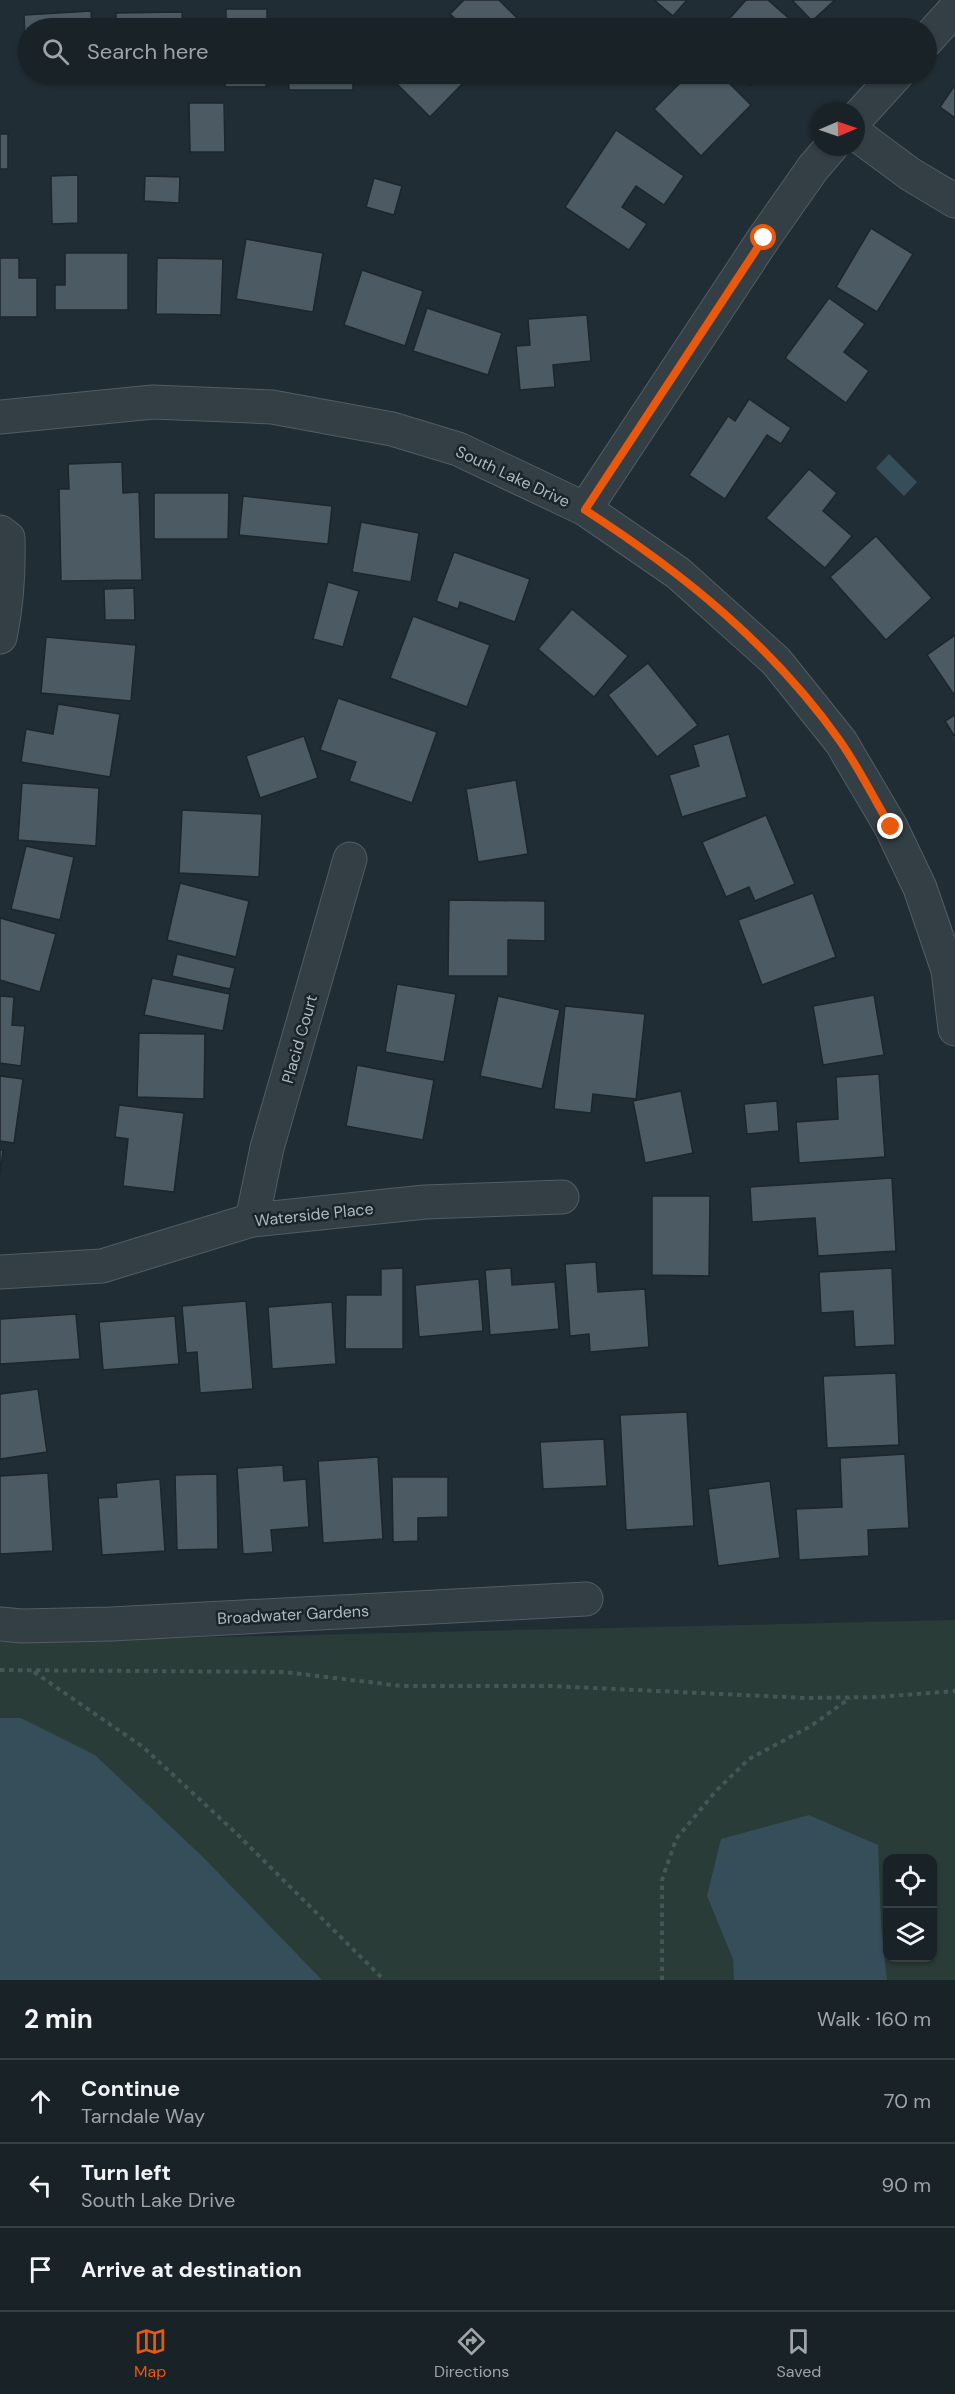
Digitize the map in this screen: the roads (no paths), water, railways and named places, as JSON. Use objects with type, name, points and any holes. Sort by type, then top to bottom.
[{"type":"street","points":[[937,30],[955,9]]},
{"type":"street","points":[[865,108],[888,84]]},
{"type":"street","points":[[865,141],[910,174],[955,201]]},
{"type":"street","points":[[585,510],[764,238],[823,156]]},
{"type":"street","name":"South Lake Drive","points":[[0,417],[153,402],[272,407],[392,429],[458,449],[585,510],[678,573],[759,645],[776,661],[841,742],[891,827],[920,888],[948,970],[955,1029]]},
{"type":"street","points":[[0,532],[8,538],[9,568],[6,607],[0,637]]},
{"type":"street","name":"Placid Court","points":[[252,1220],[267,1148],[350,859]]},
{"type":"street","name":"Waterside Place","points":[[0,1272],[102,1266],[252,1220],[425,1202],[562,1197]]},
{"type":"street","name":"Broadwater Gardens","points":[[0,1623],[22,1626],[111,1624],[586,1599]]},
{"type":"water","points":[[889,454],[917,482],[904,496],[876,468]]},
{"type":"water","points":[[0,1718],[21,1718],[95,1755],[203,1857],[322,1980],[0,1980]]},
{"type":"water","points":[[809,1815],[878,1845],[883,1962],[885,1962],[887,1980],[734,1980],[733,1959],[707,1896],[721,1839]]}]
